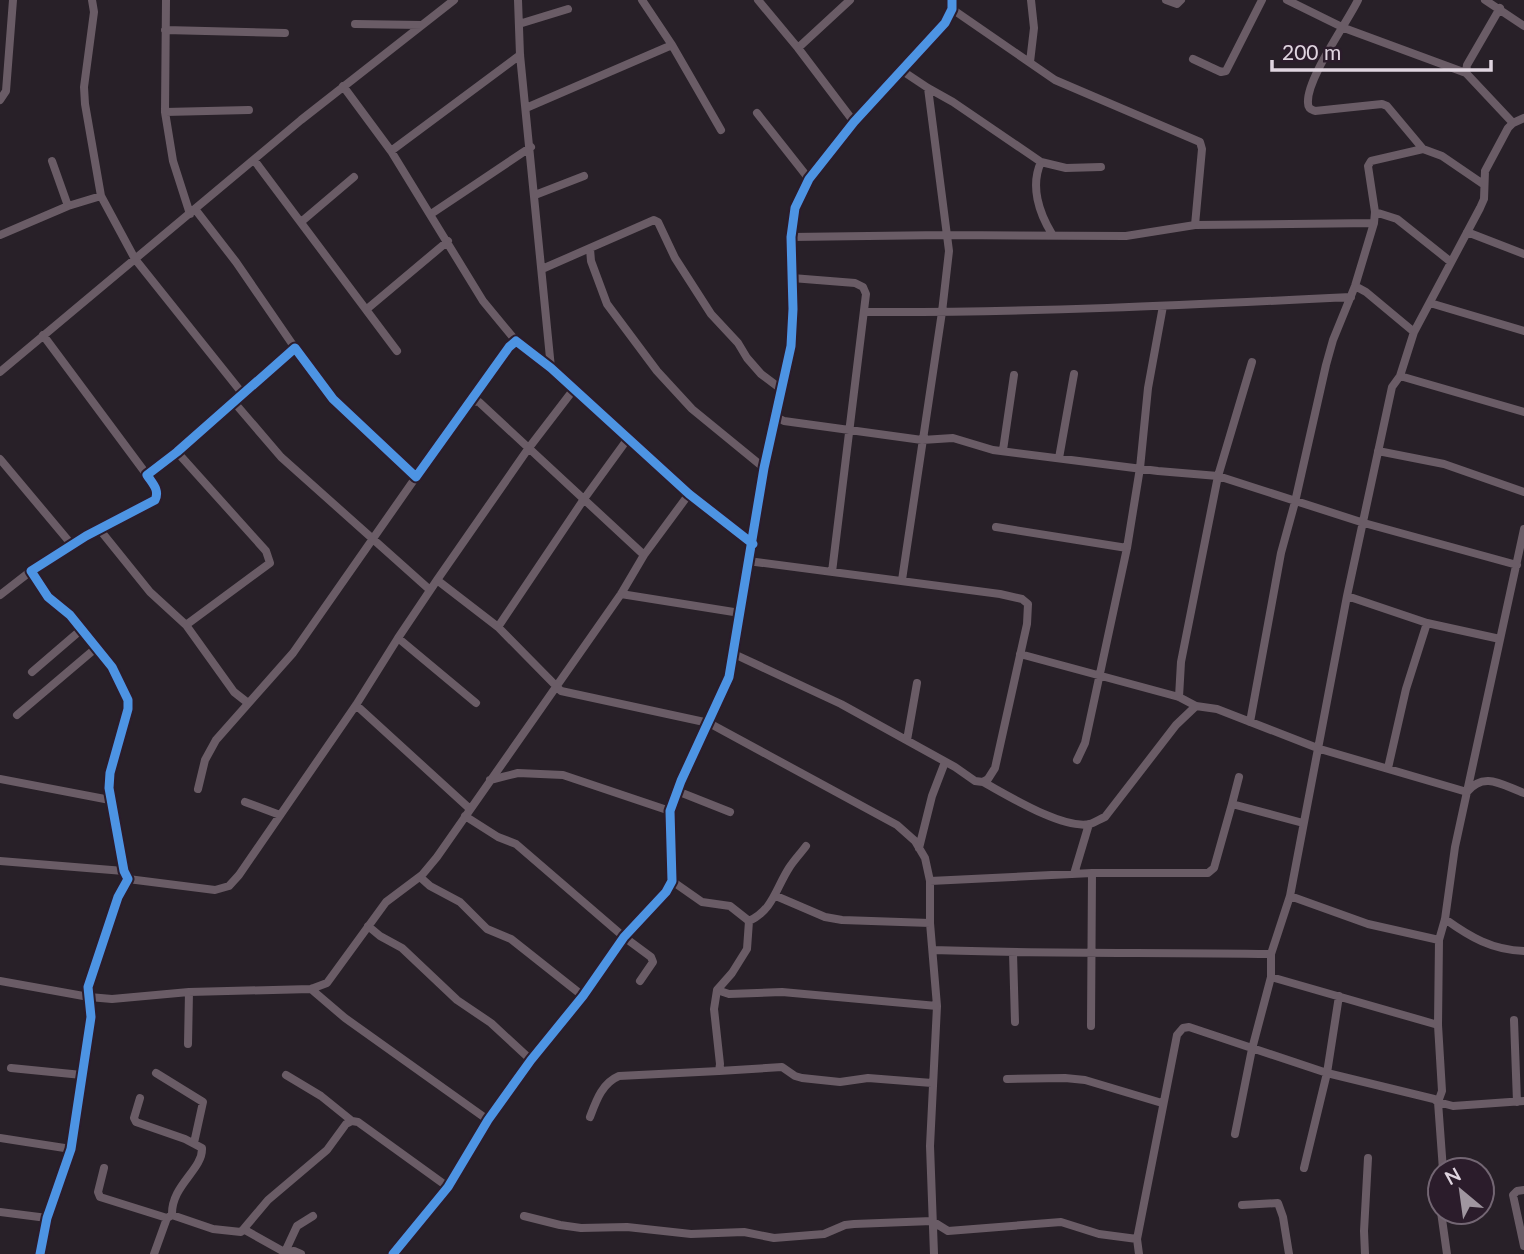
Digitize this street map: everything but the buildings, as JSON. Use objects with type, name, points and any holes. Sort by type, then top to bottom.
[{"type":"street","points":[[0,100],[6,91],[13,0]]},
{"type":"street","points":[[92,0],[94,12],[84,87],[101,196],[135,259],[242,393]]},
{"type":"street","points":[[166,0],[165,112],[173,161],[193,211],[236,262],[333,399],[416,477]]},
{"type":"street","points":[[0,372],[343,86],[454,0]]},
{"type":"street","points":[[518,0],[520,55],[551,368]]},
{"type":"street","points":[[758,0],[854,122]]},
{"type":"street","points":[[798,48],[850,0]]},
{"type":"street","points":[[1030,62],[1034,27],[1031,0]]},
{"type":"street","points":[[1166,0],[1177,4],[1181,0]]},
{"type":"street","points":[[1193,59],[1221,72],[1226,71],[1262,0]]},
{"type":"street","points":[[1287,0],[1344,28],[1466,72],[1513,123]]},
{"type":"street","points":[[1358,0],[1344,28],[1335,37],[1322,61],[1311,88],[1308,103],[1310,109],[1315,111],[1382,104],[1387,106],[1423,149],[1443,156],[1483,184]]},
{"type":"street","points":[[1485,0],[1524,26]]},
{"type":"street","points":[[646,1],[721,130]]},
{"type":"street","points":[[393,1254],[448,1187],[488,1120],[531,1060],[583,996],[624,937],[673,881],[670,811],[729,677],[734,654],[764,468],[792,346],[791,237],[795,208],[809,179],[854,122],[945,23],[952,5],[1055,80],[1200,142],[1202,149],[1195,225]]},
{"type":"street","points":[[1466,72],[1467,65],[1500,8]]},
{"type":"street","points":[[519,24],[568,9]]},
{"type":"street","points":[[355,24],[422,25]]},
{"type":"street","points":[[165,30],[285,33]]},
{"type":"street","points":[[526,108],[672,45]]},
{"type":"street","points":[[391,151],[520,55]]},
{"type":"street","points":[[901,70],[1041,162],[1066,167],[1101,167]]},
{"type":"street","points":[[343,86],[391,151],[483,301],[516,341],[574,388],[689,494],[753,544]]},
{"type":"street","points":[[902,580],[942,313],[948,251],[928,88]]},
{"type":"street","points":[[165,112],[248,110]]},
{"type":"street","points":[[757,113],[809,179]]},
{"type":"street","points":[[1235,1134],[1252,1049],[1271,977],[1271,954],[1290,896],[1347,596],[1392,387],[1400,376],[1414,332],[1484,199],[1485,172],[1508,128],[1524,118]]},
{"type":"street","points":[[430,214],[531,147]]},
{"type":"street","points":[[1250,722],[1281,553],[1333,340],[1355,286],[1374,223],[1375,212],[1370,176],[1367,172],[1371,161],[1423,149]]},
{"type":"street","points":[[254,160],[397,351]]},
{"type":"street","points":[[52,161],[68,206]]},
{"type":"street","points":[[1041,162],[1035,181],[1037,198],[1052,234]]},
{"type":"street","points":[[535,195],[584,176]]},
{"type":"street","points":[[301,222],[354,177]]},
{"type":"street","points":[[0,235],[68,206],[101,196]]},
{"type":"street","points":[[1375,212],[1397,219],[1451,262]]},
{"type":"street","points":[[542,270],[650,221],[658,222],[676,258],[711,314],[738,343],[761,374],[781,389]]},
{"type":"street","points":[[791,237],[945,234],[1126,236],[1195,225],[1374,223]]},
{"type":"street","points":[[1466,232],[1524,254]]},
{"type":"street","points":[[367,309],[448,241]]},
{"type":"street","points":[[590,249],[591,261],[607,304],[657,371],[692,409],[764,468]]},
{"type":"street","points":[[792,278],[855,283],[863,286],[866,294],[832,572]]},
{"type":"street","points":[[1355,286],[1414,332]]},
{"type":"street","points":[[864,312],[942,313],[1351,297]]},
{"type":"street","points":[[1430,303],[1524,331]]},
{"type":"street","points":[[1077,760],[1085,743],[1101,677],[1127,548],[1140,468],[1142,428],[1163,306]]},
{"type":"street","points":[[0,595],[31,571],[86,536],[155,500],[158,495],[147,475],[43,335]]},
{"type":"street","points":[[198,789],[205,760],[216,740],[292,653],[470,401],[516,341]]},
{"type":"street","points":[[147,475],[295,348]]},
{"type":"street","points":[[1180,697],[1181,662],[1218,476],[1252,362]]},
{"type":"street","points":[[1059,458],[1074,374]]},
{"type":"street","points":[[1003,450],[1014,375]]},
{"type":"street","points":[[1400,376],[1524,412]]},
{"type":"street","points":[[0,861],[126,875],[222,890],[239,875],[356,705],[430,590],[574,388]]},
{"type":"street","points":[[233,401],[281,457],[430,590]]},
{"type":"street","points":[[470,401],[479,402],[644,555]]},
{"type":"street","points":[[776,416],[792,422],[848,431],[922,440],[953,438],[1003,450],[1218,476],[1364,523],[1517,565]]},
{"type":"street","points":[[498,628],[629,437]]},
{"type":"street","points":[[1378,451],[1444,464],[1524,492]]},
{"type":"street","points":[[177,452],[266,551],[270,563],[186,625]]},
{"type":"street","points":[[0,459],[72,545]]},
{"type":"street","points":[[0,981],[111,999],[189,992],[311,989],[327,983],[391,897],[421,876],[437,857],[621,594],[644,555],[689,494]]},
{"type":"street","points":[[996,527],[1127,548]]},
{"type":"street","points":[[1442,1156],[1438,1102],[1442,1091],[1438,1024],[1439,940],[1445,919],[1455,847],[1524,529]]},
{"type":"street","points":[[100,530],[150,592],[186,625],[234,692],[247,703]]},
{"type":"street","points":[[748,561],[902,580],[1022,599],[1028,604],[1029,610],[996,768],[983,782]]},
{"type":"street","points":[[31,571],[48,597],[70,615],[119,678],[128,701],[110,773],[110,800],[126,875],[88,987],[91,1017],[71,1149],[47,1218],[40,1254]]},
{"type":"street","points":[[437,580],[523,650],[555,687],[567,693],[709,723],[897,825],[915,841],[925,858],[930,881],[930,923],[937,1006],[930,1146],[934,1254]]},
{"type":"street","points":[[621,594],[740,613]]},
{"type":"street","points":[[1347,596],[1427,623],[1500,639]]},
{"type":"street","points":[[1388,768],[1413,662],[1427,623]]},
{"type":"street","points":[[32,672],[82,629]]},
{"type":"street","points":[[398,638],[476,703]]},
{"type":"street","points":[[17,715],[96,648]]},
{"type":"street","points":[[734,654],[841,704],[975,781],[983,782],[1045,815],[1075,824],[1089,824],[1105,817],[1169,733],[1196,706]]},
{"type":"street","points":[[1020,654],[1180,697],[1196,706],[1217,709],[1320,749],[1467,792]]},
{"type":"street","points":[[906,740],[917,683]]},
{"type":"street","points":[[356,705],[467,813],[499,837],[516,844],[624,937],[653,958],[640,981]]},
{"type":"street","points":[[919,848],[932,796],[945,762]]},
{"type":"street","points":[[490,780],[518,773],[564,775],[670,811]]},
{"type":"street","points":[[930,881],[1092,873],[1208,873],[1214,868],[1239,777]]},
{"type":"street","points":[[0,779],[110,800]]},
{"type":"street","points":[[1467,792],[1476,782],[1484,780],[1524,793]]},
{"type":"street","points":[[677,792],[730,813]]},
{"type":"street","points":[[245,802],[280,815]]},
{"type":"street","points":[[1232,804],[1303,824]]},
{"type":"street","points":[[1074,874],[1089,824]]},
{"type":"street","points":[[749,921],[762,914],[776,896],[789,867],[806,846]]},
{"type":"street","points":[[1091,1026],[1092,873]]},
{"type":"street","points":[[421,876],[430,886],[460,902],[487,929],[511,939],[583,996]]},
{"type":"street","points":[[673,881],[702,902],[730,906],[749,921]]},
{"type":"street","points":[[776,896],[833,918],[874,923],[930,923]]},
{"type":"street","points":[[1290,896],[1368,924],[1439,940]]},
{"type":"street","points":[[1445,919],[1473,939],[1505,949],[1524,951]]},
{"type":"street","points":[[719,1071],[714,1009],[717,990],[747,949],[749,921]]},
{"type":"street","points":[[368,926],[402,948],[457,1000],[491,1023],[531,1060]]},
{"type":"street","points":[[933,950],[1271,954]]},
{"type":"street","points":[[1013,953],[1015,1022]]},
{"type":"street","points":[[1271,977],[1438,1024]]},
{"type":"street","points":[[311,989],[345,1018],[488,1120]]},
{"type":"street","points":[[717,990],[729,994],[782,992],[937,1006]]},
{"type":"street","points":[[188,1044],[189,992]]},
{"type":"street","points":[[1304,1168],[1327,1073],[1339,996]]},
{"type":"street","points":[[1139,1254],[1137,1239],[1162,1102],[1177,1035],[1183,1028],[1189,1027],[1327,1073],[1453,1105],[1521,1101],[1514,1020]]},
{"type":"street","points":[[590,1117],[596,1099],[604,1087],[619,1076],[782,1067],[802,1078],[840,1082],[868,1078],[932,1083]]},
{"type":"street","points":[[11,1069],[82,1075]]},
{"type":"street","points":[[156,1073],[203,1102],[194,1143]]},
{"type":"street","points":[[286,1075],[321,1096],[352,1121],[358,1122],[448,1187]]},
{"type":"street","points":[[1007,1079],[1085,1080],[1162,1102]]},
{"type":"street","points":[[140,1098],[134,1118],[136,1122],[200,1145],[203,1153],[172,1202],[170,1217],[154,1254]]},
{"type":"street","points":[[104,1168],[98,1192],[100,1197],[237,1233],[244,1230],[258,1209],[327,1150],[343,1128],[352,1121]]},
{"type":"street","points":[[0,1138],[71,1149]]},
{"type":"street","points":[[1365,1254],[1368,1158]]},
{"type":"street","points":[[1524,1190],[1513,1195],[1524,1246]]},
{"type":"street","points":[[1242,1205],[1278,1203],[1289,1254]]},
{"type":"street","points":[[0,1212],[47,1218]]},
{"type":"street","points":[[285,1253],[297,1226],[313,1216]]},
{"type":"street","points":[[524,1216],[581,1228],[627,1227],[691,1234],[744,1233],[774,1238],[824,1234],[845,1224],[932,1222],[948,1231],[1060,1222],[1099,1234],[1137,1239]]},
{"type":"street","points":[[1443,1226],[1447,1254]]},
{"type":"street","points":[[244,1230],[285,1253],[294,1251],[301,1254]]},
{"type":"cycle path","points":[[393,1254],[448,1187],[488,1120],[531,1060],[583,996],[624,937],[666,892],[672,881],[670,811],[729,677],[764,468],[791,346],[791,237],[795,208],[809,179],[854,122],[945,23],[952,9],[952,0]]},
{"type":"cycle path","points":[[40,1254],[47,1218],[71,1149],[91,1017],[88,987],[118,897],[128,879],[124,871],[109,788],[110,773],[128,709],[128,700],[112,667],[70,615],[48,597],[31,571],[86,536],[155,500],[156,490],[147,475],[295,348],[333,399],[416,477],[516,341],[551,368],[689,494],[753,544]]}]
